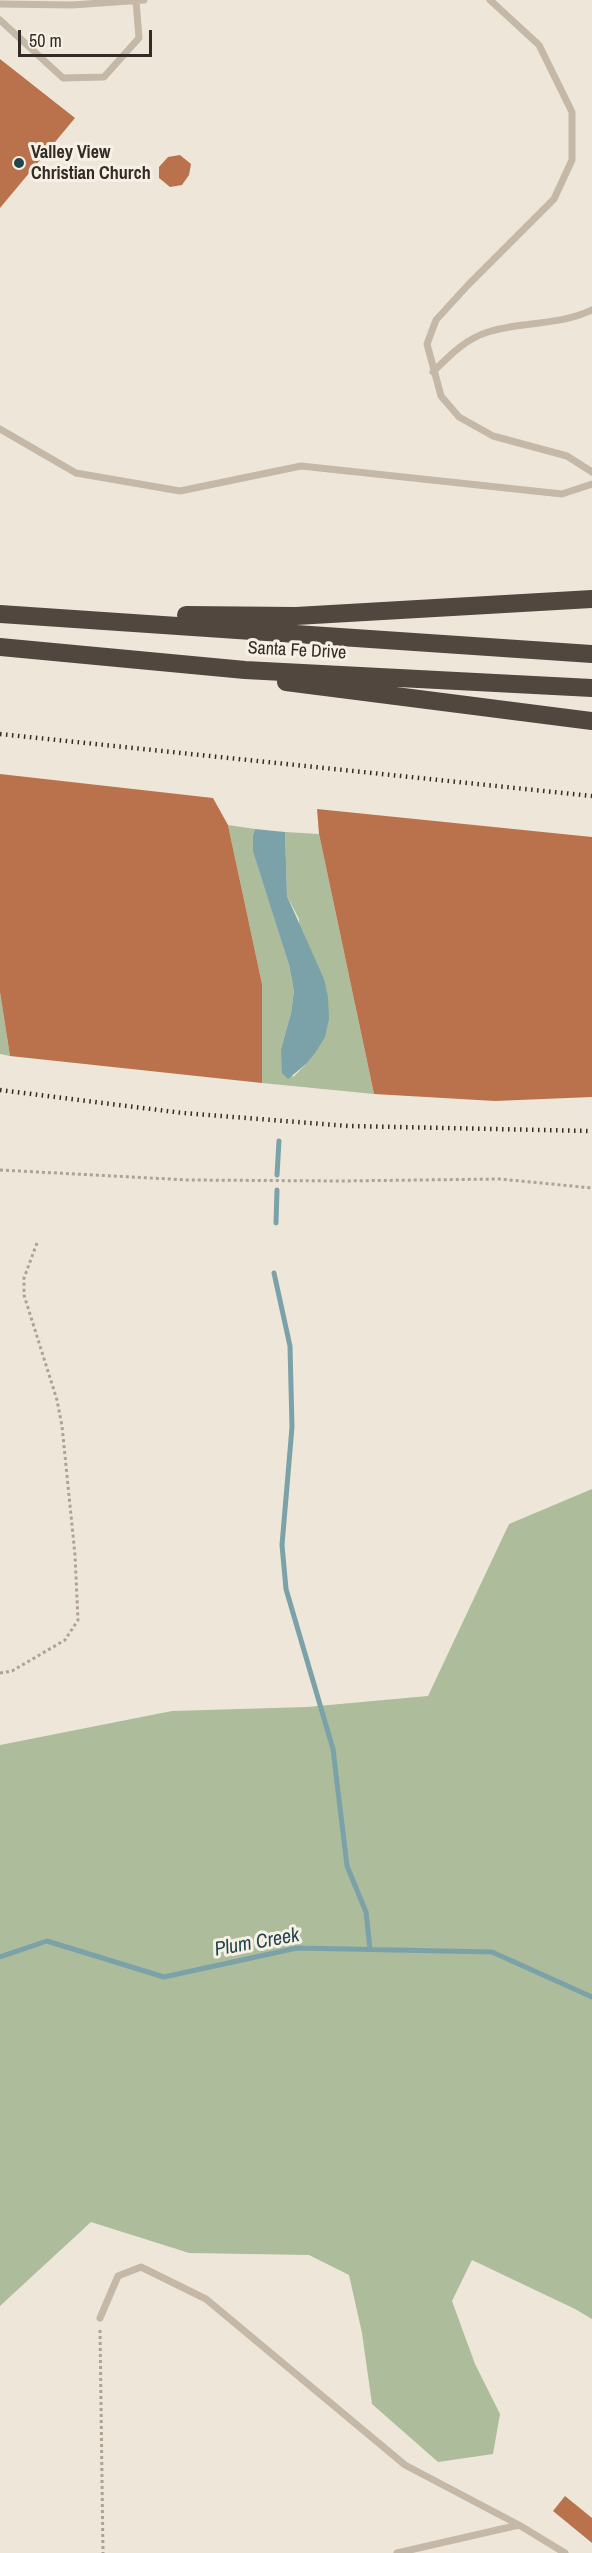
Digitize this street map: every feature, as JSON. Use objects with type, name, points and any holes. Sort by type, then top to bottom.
[{"type":"highway","points":[[0,613],[296,616],[592,599]]},
{"type":"highway","name":"Santa Fe Drive","points":[[0,613],[592,654]]},
{"type":"highway","name":"Santa Fe Drive","points":[[0,647],[257,670],[592,688]]},
{"type":"highway","points":[[153,661],[398,698],[592,721]]},
{"type":"lane","points":[[490,0],[539,45],[572,112],[572,160],[554,199],[436,320],[427,344],[433,372],[441,396],[459,417],[493,436],[567,456],[592,472]]},
{"type":"lane","points":[[0,4],[72,5],[140,1],[139,38],[104,77],[63,78],[0,20]]},
{"type":"lane","points":[[433,372],[456,349],[489,331],[544,323],[592,310]]},
{"type":"lane","points":[[0,429],[76,474],[180,491],[301,466],[562,494],[592,484]]},
{"type":"lane","points":[[100,2318],[118,2276],[141,2267],[206,2299],[405,2465],[519,2525],[565,2553]]},
{"type":"lane","points":[[397,2553],[519,2525]]},
{"type":"path","points":[[0,1170],[188,1180],[500,1179],[592,1188]]},
{"type":"path","points":[[0,1673],[12,1671],[65,1640],[78,1620],[75,1555],[62,1426],[57,1400],[24,1294],[24,1278],[37,1243]]},
{"type":"path","points":[[100,2318],[102,2553]]},
{"type":"green space","points":[[228,825],[255,829],[254,851],[289,965],[294,991],[291,1013],[281,1049],[293,1077],[306,1064],[299,919],[287,896],[285,832],[319,834],[374,1094],[262,1083],[262,984]]},
{"type":"green space","points":[[0,992],[10,1056],[0,1054]]},
{"type":"green space","points":[[592,1489],[592,2319],[472,2260],[452,2301],[475,2364],[500,2414],[493,2454],[438,2462],[372,2404],[362,2333],[349,2275],[309,2255],[189,2253],[91,2222],[0,2306],[0,1745],[172,1711],[307,1707],[428,1696],[509,1524]]},
{"type":"water","points":[[255,829],[285,832],[287,896],[324,979],[328,997],[329,1019],[325,1037],[306,1064],[288,1079],[282,1073],[281,1049],[291,1013],[294,991],[289,965],[253,851]]},
{"type":"building","name":"Valley View Christian Church","points":[[0,59],[75,118],[0,208]]},
{"type":"building","points":[[180,155],[191,164],[189,175],[182,185],[170,187],[159,178],[159,167],[168,157]]},
{"type":"building","points":[[0,774],[213,798],[228,825],[262,984],[262,1083],[10,1056],[0,992]]},
{"type":"building","points":[[317,809],[592,837],[592,1097],[495,1101],[374,1094],[319,834]]},
{"type":"building","points":[[565,2496],[592,2518],[592,2543],[553,2511]]},
{"type":"waterway","points":[[277,1175],[279,1141]]},
{"type":"waterway","points":[[276,1223],[277,1190]]},
{"type":"waterway","points":[[274,1273],[290,1346],[292,1427],[282,1545],[286,1589],[333,1749],[347,1866],[366,1912],[370,1949]]},
{"type":"waterway","name":"Plum Creek","points":[[0,1957],[47,1941],[164,1977],[297,1948],[492,1952],[592,1997]]},
{"type":"railway","points":[[0,734],[592,796]]},
{"type":"railway","points":[[0,1090],[183,1113],[348,1126],[592,1131]]},
{"type":"place","name":"Valley View Christian Church","points":[[19,163]]}]
